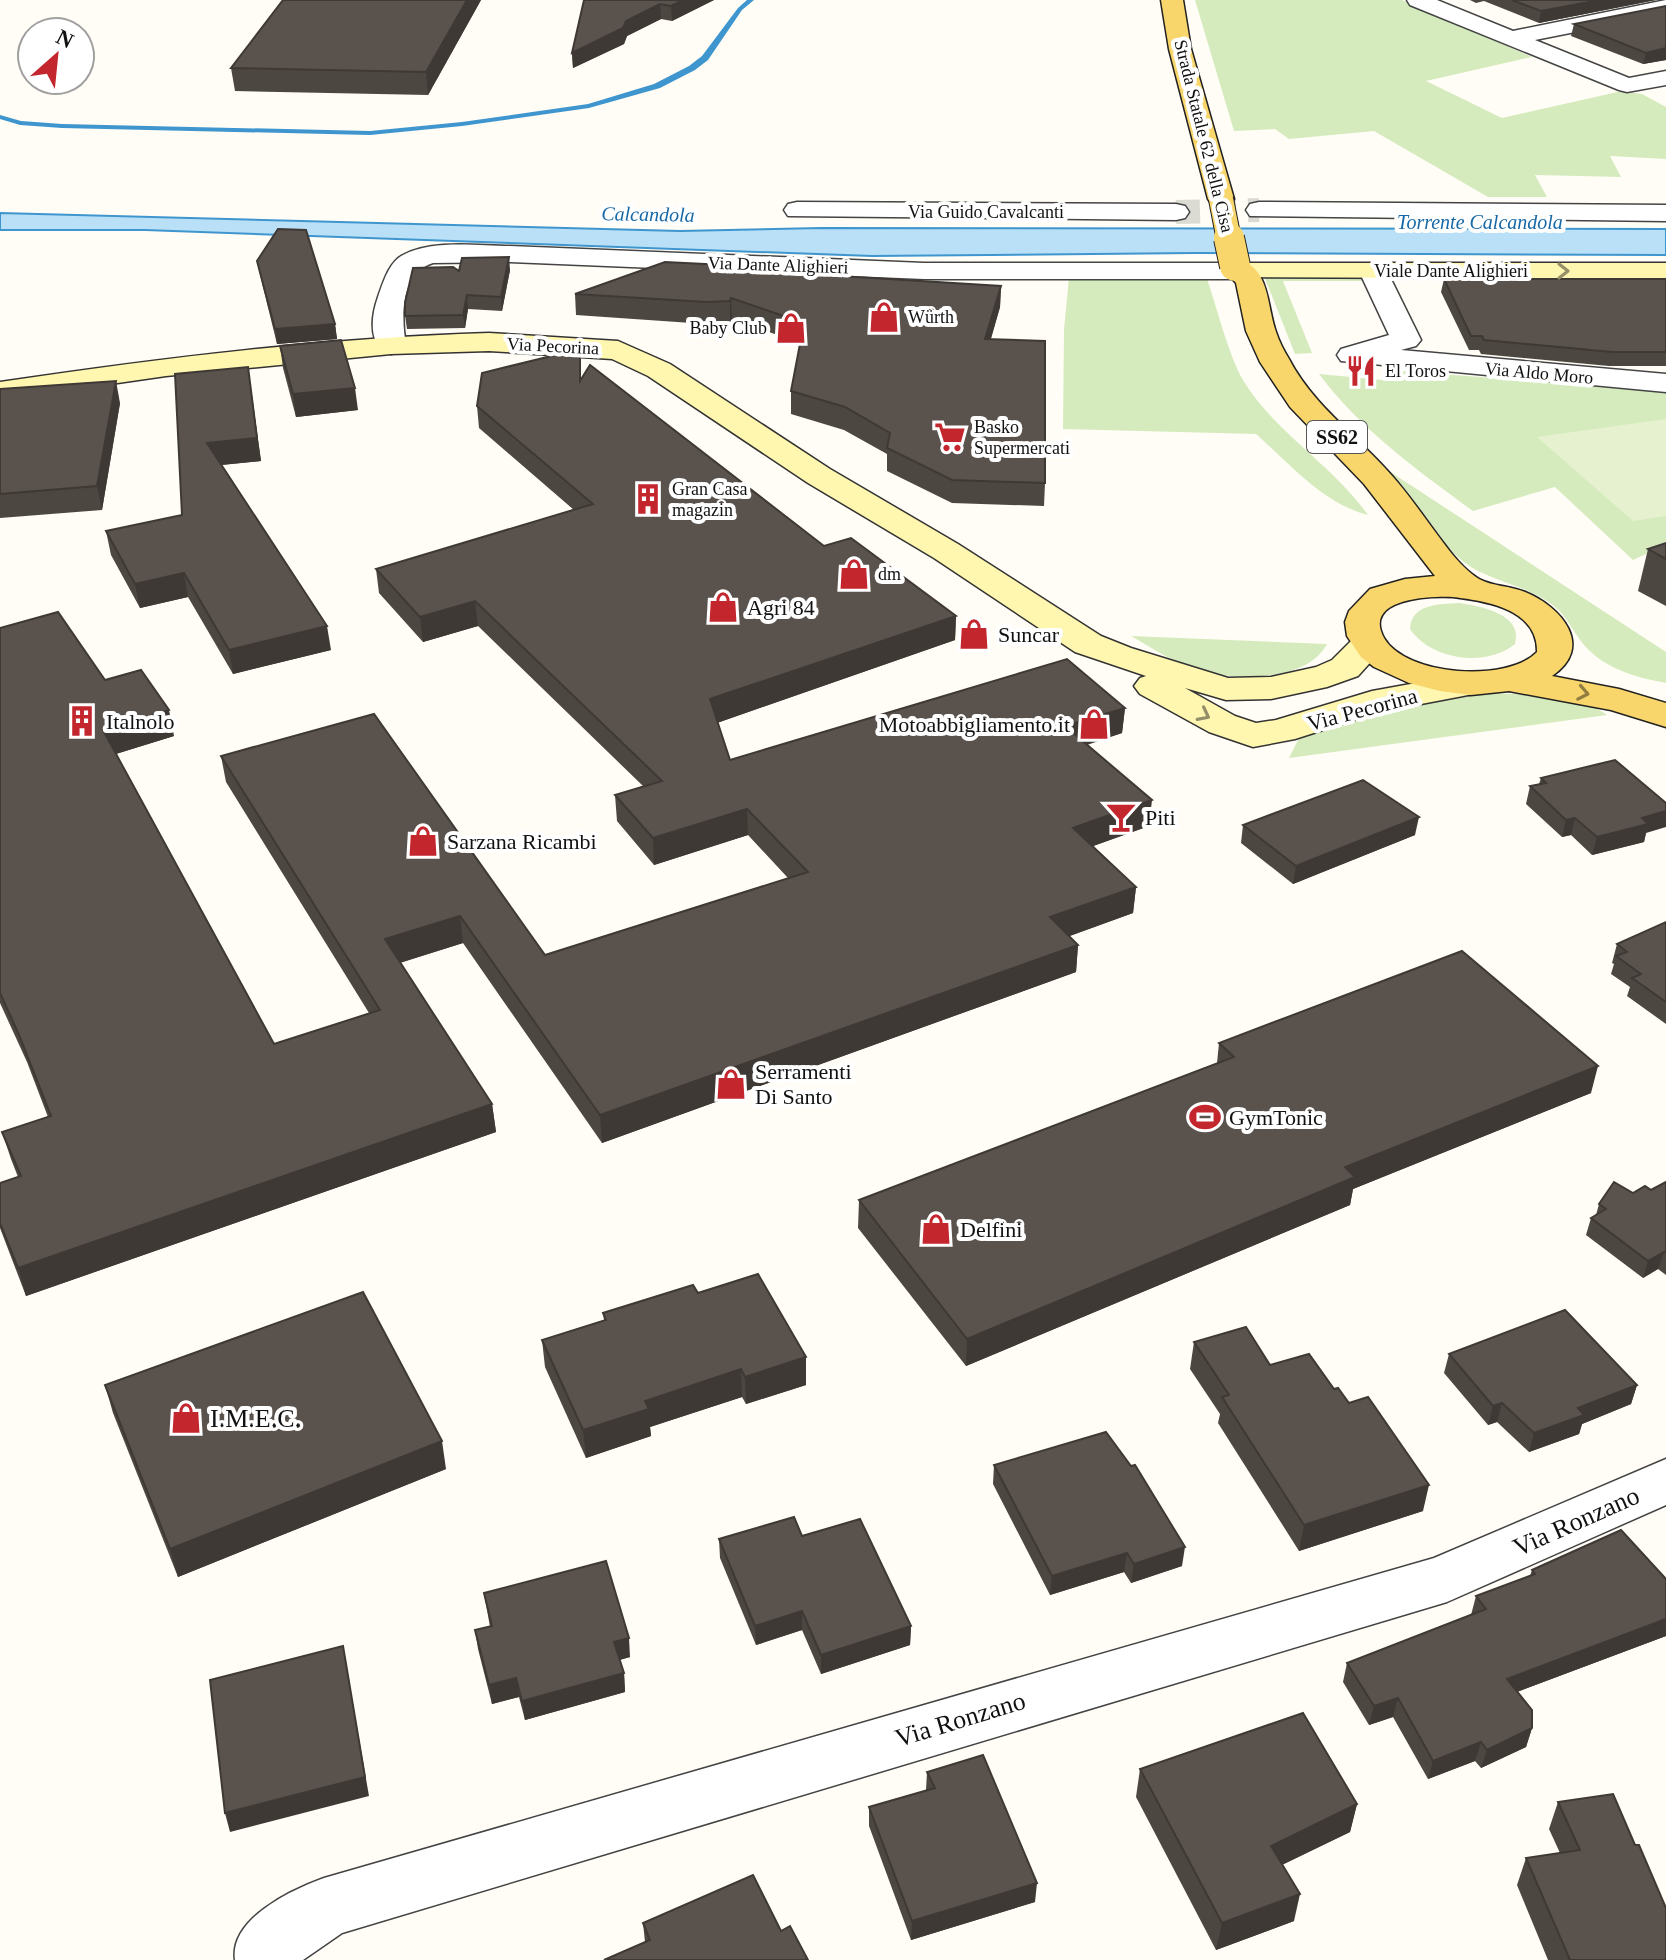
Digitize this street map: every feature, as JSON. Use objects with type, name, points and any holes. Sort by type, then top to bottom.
[{"type":"main road","name":"Strada Statale 62 della Cisa","points":[[1172,0],[1180,49],[1221,199],[1236,268],[1250,280],[1261,331],[1275,362],[1301,400],[1376,477],[1438,559],[1467,587]]},
{"type":"main road","name":"Strada Statale 62 della Cisa","points":[[1236,268],[1228,281],[1246,334],[1262,367],[1292,409],[1364,487],[1384,516],[1396,545],[1391,593],[1413,588],[1467,587],[1521,603],[1547,624],[1557,646],[1622,678],[1666,692]]},
{"type":"main road","points":[[1391,593],[1374,603],[1364,615],[1363,629],[1369,644],[1406,669],[1432,678],[1489,681],[1619,700],[1666,716]]},
{"type":"main road","points":[[1489,681],[1538,671],[1552,660],[1557,646]]},
{"type":"street","points":[[1418,0],[1627,85],[1666,78]]},
{"type":"street","points":[[1509,38],[1666,7]]},
{"type":"street","name":"Via Guido Cavalcanti","points":[[797,210],[1176,212]]},
{"type":"street","points":[[1259,210],[1666,213]]},
{"type":"street","name":"Via Dante Alighieri","points":[[391,345],[386,315],[400,275],[411,261],[431,255],[510,254],[924,271],[1236,268]]},
{"type":"street","name":"Viale Dante Alighieri","points":[[1236,268],[1666,271]]},
{"type":"street","name":"Via Aldo Moro","points":[[1373,271],[1406,340],[1352,355],[1666,383]]},
{"type":"street","name":"Via Pecorina","points":[[0,391],[166,367],[391,345],[489,342],[618,350],[659,370],[819,476],[946,551],[1088,644],[1118,656],[1226,689],[1271,688],[1327,676],[1345,668],[1369,644]]},
{"type":"street","name":"Via Pecorina","points":[[1118,656],[1134,674],[1190,708],[1253,735],[1281,731],[1372,702],[1489,681]]},
{"type":"street","name":"Via Pecorina","points":[[1253,735],[1327,676]]},
{"type":"street","name":"Via Ronzano","points":[[268,1960],[266,1947],[324,1908],[1447,1578],[1666,1481]]},
{"type":"green space","points":[[1195,0],[1402,0],[1532,57],[1426,81],[1502,118],[1622,91],[1642,94],[1666,107],[1666,159],[1610,156],[1621,177],[1535,175],[1547,197],[1488,197],[1374,131],[1289,139],[1275,129],[1234,131]]},
{"type":"green space","points":[[1362,275],[1365,281],[1283,281],[1312,353],[1295,354],[1264,276]]},
{"type":"green space","points":[[1206,276],[1243,380],[1271,416],[1338,480],[1368,515],[1321,492],[1256,434],[1063,429],[1064,330],[1069,277]]},
{"type":"green space","points":[[1388,370],[1666,391],[1666,545],[1633,560],[1555,487],[1473,511],[1371,431],[1319,374],[1382,380]]},
{"type":"green space","points":[[1666,419],[1666,516],[1633,521],[1537,437]]},
{"type":"green space","points":[[1389,471],[1666,652],[1666,683],[1630,674],[1598,658],[1550,603],[1463,561],[1419,508],[1397,487]]},
{"type":"green space","points":[[1459,603],[1488,609],[1507,619],[1516,634],[1515,644],[1489,656],[1460,657],[1431,648],[1410,629],[1415,615],[1421,610]]},
{"type":"green space","points":[[1131,636],[1327,644],[1317,657],[1303,666],[1268,676],[1249,677],[1197,670]]},
{"type":"green space","points":[[1479,693],[1564,699],[1580,702],[1607,715],[1289,758],[1298,740],[1371,710]]},
{"type":"water","name":"Calcandola","points":[[0,213],[680,231],[821,228],[1666,229],[1666,255],[1195,253],[872,256],[145,230],[0,230]]},
{"type":"building","points":[[283,0],[467,0],[426,72],[231,68]]},
{"type":"building","points":[[584,0],[683,0],[671,6],[660,4],[626,21],[623,28],[572,53]]},
{"type":"building","points":[[1512,0],[1600,0],[1541,11]]},
{"type":"building","points":[[1666,6],[1666,48],[1646,53],[1574,24]]},
{"type":"building","points":[[278,229],[306,230],[335,324],[275,329],[257,261]]},
{"type":"building","points":[[509,257],[501,297],[467,295],[463,315],[405,316],[413,268],[453,267],[459,271],[462,258]]},
{"type":"building","points":[[665,262],[744,266],[742,270],[1001,286],[985,339],[1045,341],[1045,483],[952,480],[887,448],[890,433],[845,407],[791,391],[804,323],[731,298],[730,301],[706,302],[575,294]]},
{"type":"building","points":[[1444,279],[1666,279],[1666,352],[1612,352],[1484,340],[1482,336],[1471,336]]},
{"type":"building","points":[[341,340],[355,388],[293,394],[280,346]]},
{"type":"building","points":[[580,349],[580,381],[590,365],[824,546],[851,538],[956,616],[710,699],[730,760],[1067,659],[1125,708],[1065,726],[1152,800],[1073,828],[1136,887],[1050,917],[1078,945],[600,1115],[460,916],[385,939],[492,1104],[18,1268],[0,1223],[0,1183],[21,1176],[2,1132],[51,1116],[0,993],[0,628],[58,612],[105,680],[141,670],[169,710],[103,730],[274,1044],[380,1010],[221,756],[374,714],[545,955],[808,872],[747,809],[653,838],[615,795],[662,781],[475,601],[420,617],[376,569],[593,504],[477,406],[482,373]]},
{"type":"building","points":[[248,367],[257,438],[207,443],[327,626],[229,650],[184,573],[135,584],[106,531],[182,515],[175,374]]},
{"type":"building","points":[[116,381],[97,486],[0,494],[0,389]]},
{"type":"building","points":[[1666,543],[1666,559],[1648,549]]},
{"type":"building","points":[[1615,760],[1666,803],[1666,811],[1642,818],[1648,824],[1597,837],[1575,818],[1566,820],[1530,786],[1546,783],[1541,778]]},
{"type":"building","points":[[1363,780],[1419,817],[1296,866],[1243,825]]},
{"type":"building","points":[[1666,922],[1666,1002],[1632,978],[1641,974],[1616,956],[1627,952],[1617,944]]},
{"type":"building","points":[[1462,951],[1598,1066],[1345,1167],[1355,1177],[967,1339],[859,1200],[1234,1057],[1219,1043]]},
{"type":"building","points":[[1614,1182],[1633,1193],[1645,1186],[1651,1190],[1666,1182],[1666,1253],[1648,1261],[1591,1218],[1606,1209],[1599,1204]]},
{"type":"building","points":[[758,1274],[806,1357],[745,1377],[741,1369],[645,1401],[649,1409],[583,1430],[542,1340],[606,1320],[603,1313],[693,1285],[698,1293]]},
{"type":"building","points":[[363,1292],[442,1441],[170,1549],[105,1385]]},
{"type":"building","points":[[1565,1310],[1637,1385],[1578,1408],[1584,1415],[1534,1433],[1502,1403],[1493,1406],[1449,1354]]},
{"type":"building","points":[[1246,1327],[1270,1365],[1309,1354],[1334,1389],[1338,1388],[1349,1403],[1368,1397],[1429,1485],[1304,1525],[1222,1397],[1229,1395],[1194,1342]]},
{"type":"building","points":[[1106,1432],[1131,1466],[1135,1465],[1185,1547],[1134,1564],[1127,1553],[1052,1576],[994,1465]]},
{"type":"building","points":[[794,1517],[802,1536],[860,1519],[911,1626],[821,1655],[802,1611],[755,1626],[719,1539]]},
{"type":"building","points":[[1621,1530],[1666,1579],[1666,1619],[1507,1679],[1532,1710],[1532,1728],[1487,1750],[1481,1742],[1433,1761],[1398,1698],[1374,1706],[1347,1663],[1486,1609],[1476,1596],[1535,1574],[1532,1570]]},
{"type":"building","points":[[606,1561],[629,1638],[614,1642],[624,1673],[522,1701],[516,1678],[489,1685],[475,1630],[492,1626],[484,1593]]},
{"type":"building","points":[[343,1646],[365,1777],[225,1813],[210,1680]]},
{"type":"building","points":[[1303,1713],[1357,1804],[1271,1846],[1300,1894],[1222,1923],[1140,1769]]},
{"type":"building","points":[[983,1755],[1037,1883],[912,1921],[869,1807],[935,1788],[927,1772]]},
{"type":"building","points":[[1613,1794],[1666,1908],[1666,1960],[1570,1960],[1526,1858],[1580,1850],[1558,1802]]},
{"type":"building","points":[[753,1875],[781,1931],[790,1926],[808,1960],[604,1960],[650,1940],[643,1923]]},
{"type":"waterway","points":[[0,117],[20,123],[62,126],[370,133],[589,106],[657,86],[692,68],[705,58],[740,9],[751,0]]},
{"type":"tunnel","points":[[1176,212],[1259,210]]},
{"type":"place","name":"Würth","points":[[884,317]]},
{"type":"place","name":"Baby Club","points":[[791,328]]},
{"type":"place","name":"El Toros","points":[[1361,371]]},
{"type":"place","name":"Basko Supermercati","points":[[950,437]]},
{"type":"place","name":"Gran Casa magazin","points":[[648,499]]},
{"type":"place","name":"dm","points":[[854,574]]},
{"type":"place","name":"Agri 84","points":[[723,607]]},
{"type":"place","name":"Suncar","points":[[974,634]]},
{"type":"place","name":"Italnolo","points":[[82,721]]},
{"type":"place","name":"Motoabbigliamento.it","points":[[1094,724]]},
{"type":"place","name":"Piti","points":[[1121,817]]},
{"type":"place","name":"Sarzana Ricambi","points":[[423,841]]},
{"type":"place","name":"Serramenti Di Santo","points":[[731,1084]]},
{"type":"place","name":"GymTonic","points":[[1205,1117]]},
{"type":"place","name":"Delfini","points":[[936,1229]]},
{"type":"place","name":"I.M.E.C.","points":[[186,1418]]},
{"type":"water label","name":"Torrente Calcandola","points":[[1480,222]]}]
